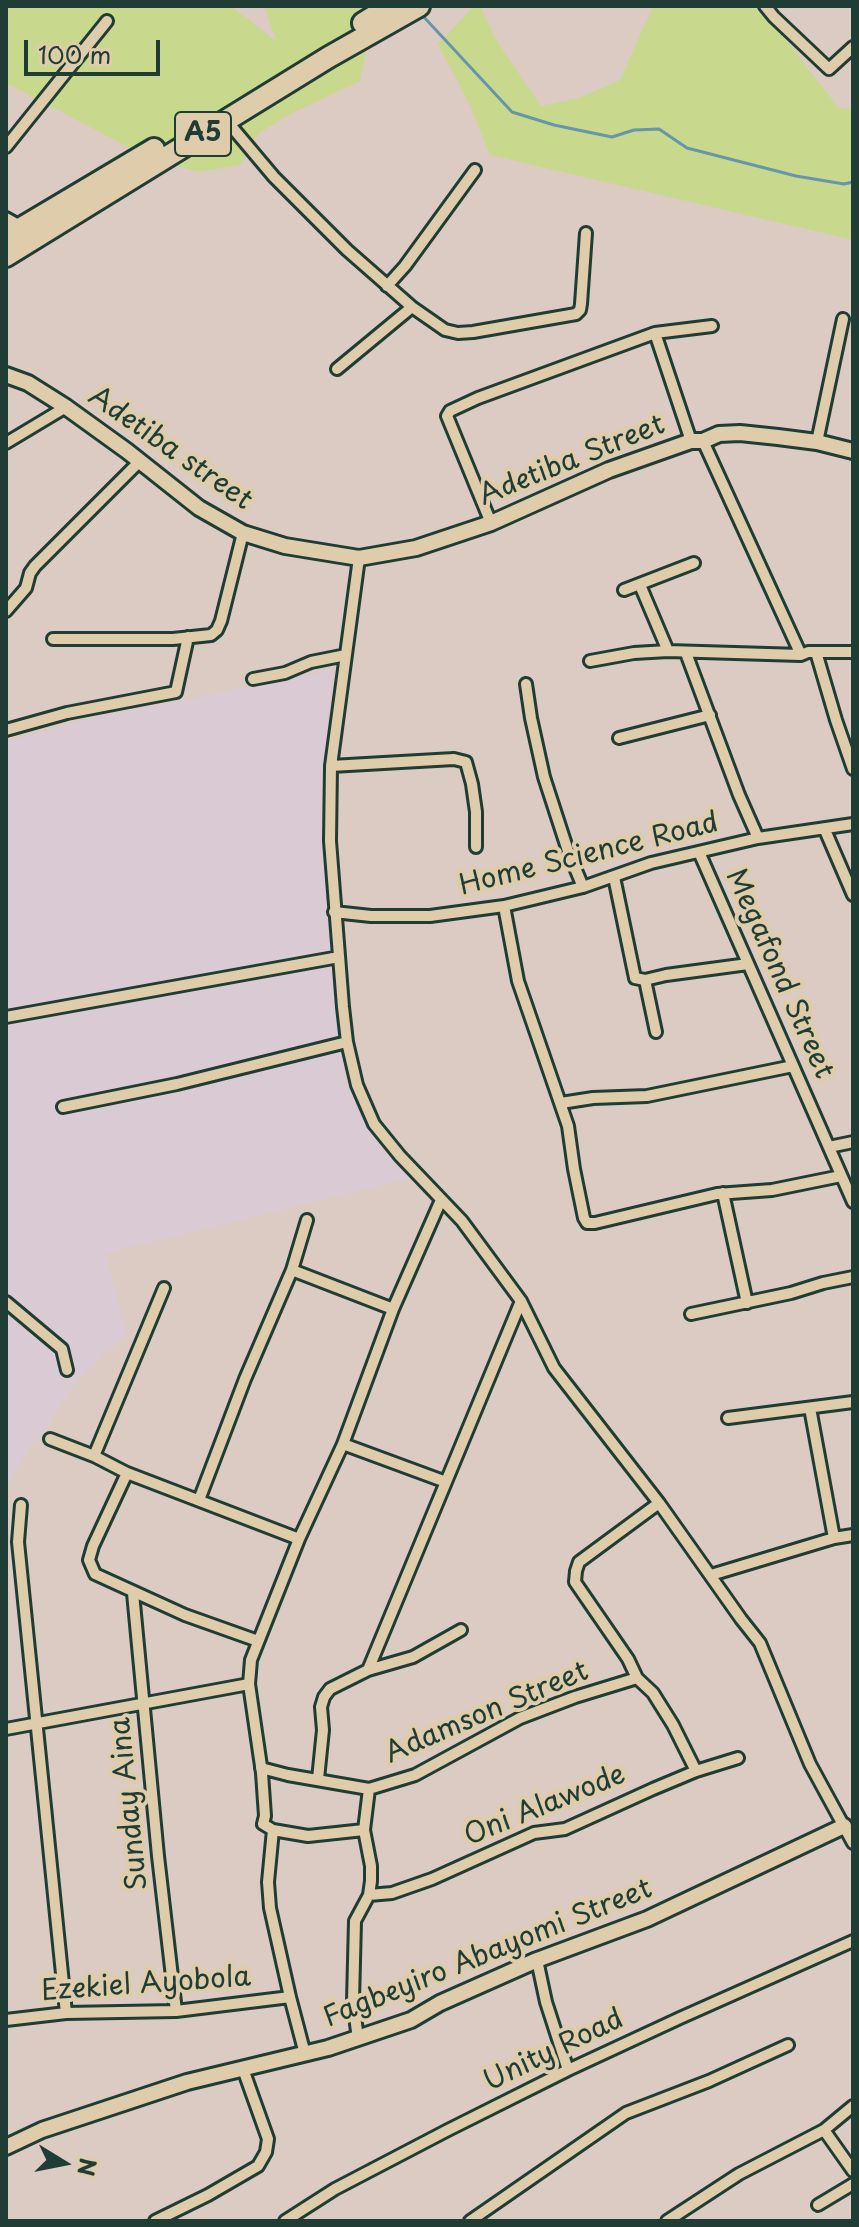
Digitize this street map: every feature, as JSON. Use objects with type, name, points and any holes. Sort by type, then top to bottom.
[{"type":"highway","name":"A5","points":[[6,256],[329,57],[400,9]]},
{"type":"highway","name":"A5","points":[[11,228],[400,9]]},
{"type":"street","points":[[765,6],[829,69],[853,47]]},
{"type":"street","points":[[6,147],[10,132],[107,21]]},
{"type":"street","points":[[226,120],[274,177],[347,250],[412,307],[445,330],[458,333],[576,314],[581,304],[586,233]]},
{"type":"street","points":[[387,286],[475,170]]},
{"type":"street","points":[[337,369],[412,307]]},
{"type":"street","points":[[817,442],[843,319]]},
{"type":"street","points":[[491,523],[447,416],[450,411],[519,382],[655,333],[712,326]]},
{"type":"street","points":[[655,333],[697,441],[801,655]]},
{"type":"street","name":"Adetiba street","points":[[6,375],[28,383],[66,407],[199,508],[243,533],[285,546],[359,558]]},
{"type":"street","points":[[6,443],[66,407]]},
{"type":"street","name":"Adetiba Street","points":[[359,558],[416,548],[491,523],[587,479],[719,434],[740,433],[817,442],[853,451]]},
{"type":"street","points":[[6,611],[26,588],[35,566],[140,461]]},
{"type":"street","points":[[53,639],[211,635],[221,621],[243,533]]},
{"type":"street","points":[[359,558],[331,766],[330,841],[347,1042],[357,1085],[374,1124],[462,1221],[521,1301],[554,1368],[659,1503],[760,1643],[810,1764],[853,1843]]},
{"type":"street","points":[[624,590],[694,563]]},
{"type":"street","points":[[640,585],[668,651]]},
{"type":"street","points":[[6,730],[67,713],[176,692],[188,637]]},
{"type":"street","points":[[590,661],[668,651],[801,655],[853,652]]},
{"type":"street","points":[[816,652],[853,769]]},
{"type":"street","points":[[686,653],[758,838]]},
{"type":"street","points":[[253,679],[346,655]]},
{"type":"street","points":[[526,684],[544,777],[583,887]]},
{"type":"street","points":[[619,738],[710,715]]},
{"type":"street","points":[[331,766],[454,759],[466,762],[476,812],[476,847]]},
{"type":"street","name":"Home Science Road","points":[[334,912],[371,916],[430,916],[504,906],[583,887],[651,863],[758,838],[853,824]]},
{"type":"street","points":[[825,830],[853,895]]},
{"type":"street","name":"Megafond Street","points":[[699,852],[853,1202]]},
{"type":"street","points":[[614,877],[635,978],[645,980],[748,964]]},
{"type":"street","points":[[504,906],[518,981],[568,1126],[587,1223],[723,1193],[772,1190],[841,1176]]},
{"type":"street","points":[[6,1017],[339,957]]},
{"type":"street","points":[[645,980],[656,1032]]},
{"type":"street","points":[[63,1107],[177,1084],[347,1042]]},
{"type":"street","points":[[561,1103],[647,1096],[793,1066]]},
{"type":"street","points":[[829,1147],[853,1142]]},
{"type":"street","points":[[723,1193],[747,1303]]},
{"type":"street","points":[[364,1830],[308,1836],[273,1830],[263,1824],[261,1768],[249,1684],[251,1660],[299,1539],[343,1444],[393,1309],[441,1200]]},
{"type":"street","points":[[199,1500],[245,1379],[292,1270],[307,1220]]},
{"type":"street","points":[[292,1270],[393,1309]]},
{"type":"street","points":[[691,1314],[853,1277]]},
{"type":"street","points":[[94,1456],[164,1288]]},
{"type":"street","points":[[368,1670],[521,1301]]},
{"type":"street","points":[[6,1302],[62,1349],[67,1370]]},
{"type":"street","points":[[728,1418],[853,1402]]},
{"type":"street","points":[[810,1408],[834,1538]]},
{"type":"street","points":[[50,1439],[127,1473],[299,1539]]},
{"type":"street","points":[[343,1444],[446,1482]]},
{"type":"street","points":[[127,1473],[93,1546],[89,1560],[95,1574],[185,1615],[258,1641]]},
{"type":"street","points":[[659,1503],[579,1562],[575,1582],[628,1659],[637,1678],[653,1693],[696,1771]]},
{"type":"street","points":[[21,1505],[18,1542],[66,2013]]},
{"type":"street","points":[[711,1575],[853,1535]]},
{"type":"street","name":"Sunday Aina","points":[[133,1593],[176,2011]]},
{"type":"street","points":[[318,1779],[323,1730],[321,1707],[330,1689],[368,1670],[413,1657],[461,1630]]},
{"type":"street","name":"Adamson Street","points":[[261,1768],[369,1789],[415,1775],[520,1718],[637,1678]]},
{"type":"street","points":[[6,1729],[249,1684]]},
{"type":"street","name":"Oni Alawode","points":[[369,1895],[392,1893],[432,1879],[534,1833],[565,1829],[696,1771],[738,1758]]},
{"type":"street","points":[[358,2039],[353,2001],[355,1921],[369,1895],[371,1866],[364,1830],[369,1789]]},
{"type":"street","name":"Fagbeyiro Abayomi Street","points":[[6,2147],[42,2130],[173,2087],[305,2054],[411,2020],[440,2003],[537,1960],[647,1919],[844,1826]]},
{"type":"street","points":[[273,1830],[268,1882],[270,1908],[305,2054]]},
{"type":"street","name":"Unity Road","points":[[285,2221],[335,2189],[568,2070],[853,1941]]},
{"type":"street","points":[[537,1960],[546,2002],[568,2070]]},
{"type":"street","name":"Ezekiel Ayobola","points":[[6,2020],[66,2013],[176,2011],[290,1997]]},
{"type":"street","points":[[470,2221],[626,2113],[709,2081],[788,2045]]},
{"type":"street","points":[[155,2221],[258,2166],[266,2152],[268,2139],[243,2069]]},
{"type":"street","points":[[667,2221],[739,2174],[824,2130],[853,2106]]},
{"type":"street","points":[[824,2130],[853,2171]]},
{"type":"street","points":[[818,2205],[853,2184]]},
{"type":"shaded area","points":[[333,670],[321,804],[334,977],[346,1083],[362,1118],[384,1152],[413,1178],[106,1253],[126,1335],[79,1379],[6,1484],[6,742],[87,719]]},
{"type":"green space","points":[[6,6],[231,6],[276,41],[264,6],[375,6],[360,81],[292,113],[259,133],[240,165],[199,172],[153,160],[6,83]]},
{"type":"green space","points":[[474,6],[480,6],[498,43],[541,106],[579,98],[620,80],[653,6],[748,6],[765,13],[838,107],[853,110],[853,240],[490,155],[467,99],[438,44]]},
{"type":"waterway","points":[[422,15],[512,112],[554,125],[612,137],[634,130],[659,129],[687,148],[796,176],[844,184],[853,182]]}]
